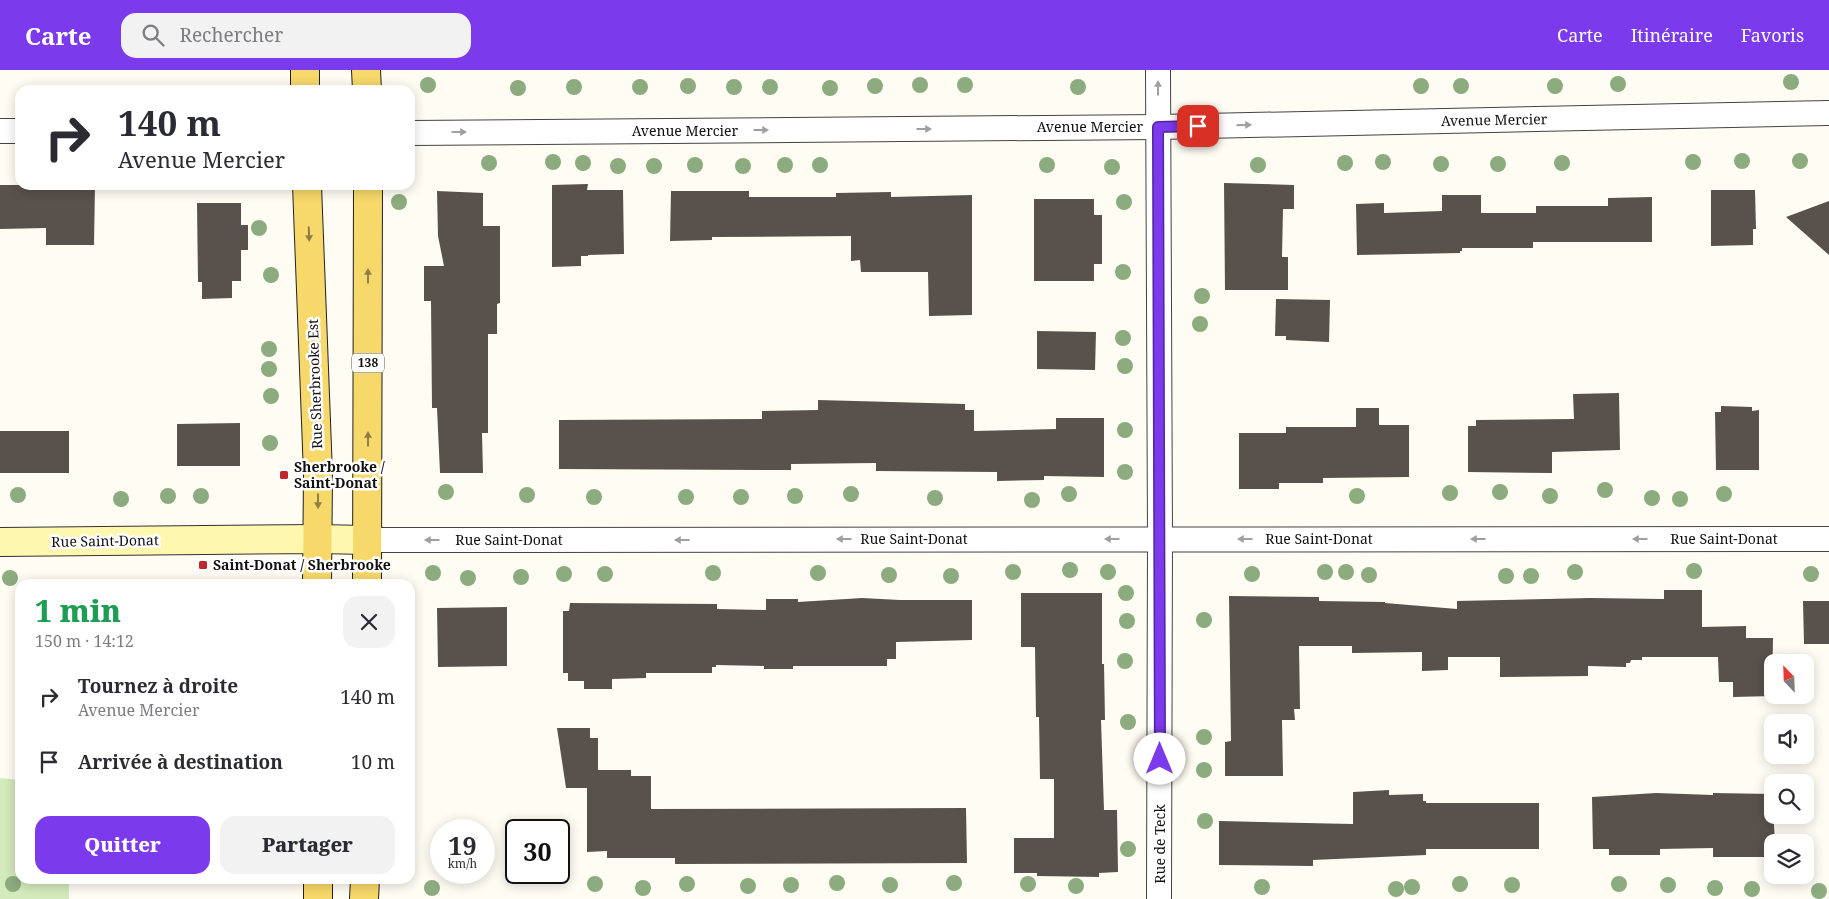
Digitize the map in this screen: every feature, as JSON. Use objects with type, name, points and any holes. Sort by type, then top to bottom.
[{"type":"main road","points":[[305,70],[305,85]]},
{"type":"main road","points":[[366,70],[367,85]]},
{"type":"main road","name":"Rue Sherbrooke Est","points":[[307,190],[318,474],[318,579]]},
{"type":"main road","name":"138","points":[[367,579],[368,190]]},
{"type":"main road","points":[[318,884],[318,899]]},
{"type":"main road","points":[[364,899],[365,884]]},
{"type":"street","name":"Rue de Teck","points":[[1158,70],[1160,899]]},
{"type":"street","name":"Avenue Mercier","points":[[415,133],[1158,127],[1829,113]]},
{"type":"street","points":[[0,131],[15,131]]},
{"type":"street","name":"Rue Saint-Donat","points":[[0,542],[318,539],[1829,539]]},
{"type":"green space","points":[[0,778],[15,780],[15,884],[69,884],[69,899],[0,899]]},
{"type":"building","points":[[1224,183],[1294,185],[1294,209],[1283,209],[1282,257],[1288,257],[1288,290],[1225,290]]},
{"type":"building","points":[[588,184],[587,190],[623,190],[624,254],[581,256],[581,266],[552,267],[552,185]]},
{"type":"building","points":[[0,185],[15,185],[15,190],[95,190],[94,245],[46,245],[46,228],[0,229]]},
{"type":"building","points":[[1711,190],[1755,190],[1756,229],[1753,229],[1753,245],[1711,246]]},
{"type":"building","points":[[437,191],[483,193],[483,226],[500,226],[500,303],[497,304],[497,334],[488,334],[488,433],[482,433],[483,473],[440,473],[437,408],[432,408],[431,301],[424,301],[424,266],[444,266],[438,236]]},
{"type":"building","points":[[671,191],[749,191],[749,197],[836,197],[836,193],[891,192],[891,197],[972,195],[972,315],[929,316],[928,272],[861,272],[860,260],[851,261],[851,236],[712,237],[712,240],[670,241]]},
{"type":"building","points":[[1442,195],[1481,195],[1481,213],[1536,213],[1536,206],[1608,206],[1608,198],[1652,197],[1652,242],[1533,242],[1533,248],[1462,248],[1460,253],[1357,255],[1356,204],[1384,203],[1384,213],[1442,211]]},
{"type":"building","points":[[1034,199],[1094,199],[1094,215],[1102,215],[1102,264],[1094,264],[1094,281],[1034,281]]},
{"type":"building","points":[[1829,201],[1829,255],[1786,217]]},
{"type":"building","points":[[197,203],[241,203],[241,225],[248,225],[248,250],[241,250],[241,281],[232,281],[232,298],[202,299],[202,282],[198,282]]},
{"type":"building","points":[[1276,299],[1330,300],[1329,342],[1286,340],[1286,336],[1275,336]]},
{"type":"building","points":[[1037,331],[1096,332],[1095,370],[1037,369]]},
{"type":"building","points":[[1619,393],[1620,450],[1552,452],[1552,473],[1468,472],[1468,426],[1476,426],[1476,420],[1574,419],[1573,394]]},
{"type":"building","points":[[818,400],[965,404],[965,410],[974,410],[974,431],[1056,429],[1056,418],[1104,418],[1104,477],[1044,476],[1044,480],[997,481],[997,472],[876,471],[876,463],[791,464],[791,470],[559,469],[559,420],[762,419],[762,411],[818,410]]},
{"type":"building","points":[[1721,406],[1752,407],[1752,411],[1759,410],[1759,470],[1716,470],[1715,412],[1721,412]]},
{"type":"building","points":[[1356,408],[1379,408],[1379,425],[1409,425],[1409,477],[1323,478],[1323,483],[1279,483],[1279,489],[1239,489],[1239,433],[1286,433],[1286,427],[1356,427]]},
{"type":"building","points":[[240,423],[240,466],[177,466],[177,424]]},
{"type":"building","points":[[0,431],[69,431],[69,473],[0,473]]},
{"type":"building","points":[[1664,590],[1702,590],[1702,627],[1746,626],[1746,638],[1773,638],[1773,654],[1764,654],[1764,696],[1733,697],[1733,682],[1719,682],[1718,657],[1642,657],[1642,660],[1631,660],[1630,663],[1626,663],[1626,667],[1588,666],[1588,676],[1500,677],[1500,657],[1448,657],[1448,670],[1422,671],[1422,652],[1352,653],[1352,646],[1299,646],[1300,709],[1294,709],[1295,720],[1282,720],[1283,776],[1225,776],[1225,742],[1231,741],[1229,596],[1319,597],[1319,601],[1385,602],[1457,609],[1457,601],[1590,598],[1664,599]]},
{"type":"building","points":[[1021,593],[1102,593],[1102,664],[1104,664],[1105,720],[1101,720],[1104,810],[1117,810],[1118,872],[1099,873],[1099,877],[1037,876],[1037,873],[1014,873],[1014,838],[1054,838],[1054,779],[1040,779],[1039,717],[1036,717],[1035,647],[1021,647]]},
{"type":"building","points":[[862,598],[972,600],[972,640],[896,642],[896,659],[887,659],[887,666],[793,666],[793,669],[764,669],[764,666],[716,665],[716,667],[712,667],[712,673],[646,673],[646,678],[612,679],[612,689],[584,689],[584,681],[568,681],[568,673],[563,673],[563,611],[569,611],[570,603],[717,604],[717,609],[766,610],[766,599],[798,599],[798,602]]},
{"type":"building","points":[[1803,601],[1829,601],[1829,644],[1804,644]]},
{"type":"building","points":[[507,607],[507,666],[438,667],[437,608]]},
{"type":"building","points":[[557,728],[590,728],[590,738],[598,738],[598,770],[631,770],[631,776],[651,776],[651,809],[966,808],[967,863],[675,864],[675,858],[607,858],[607,851],[587,852],[587,788],[566,788]]},
{"type":"building","points":[[1389,790],[1389,795],[1423,794],[1423,801],[1426,801],[1426,803],[1539,803],[1539,849],[1426,849],[1426,855],[1313,860],[1313,866],[1219,865],[1219,821],[1353,824],[1353,792]]},
{"type":"building","points":[[1656,793],[1713,795],[1713,793],[1764,794],[1764,824],[1774,824],[1774,834],[1764,834],[1764,857],[1713,857],[1713,848],[1660,849],[1660,855],[1609,855],[1609,849],[1593,849],[1592,797]]},
{"type":"place","name":"Sherbrooke / Saint-Donat","points":[[284,475]]},
{"type":"place","name":"Saint-Donat / Sherbrooke","points":[[203,565]]},
{"type":"route","points":[[1160,759],[1158,127],[1198,126]]}]
